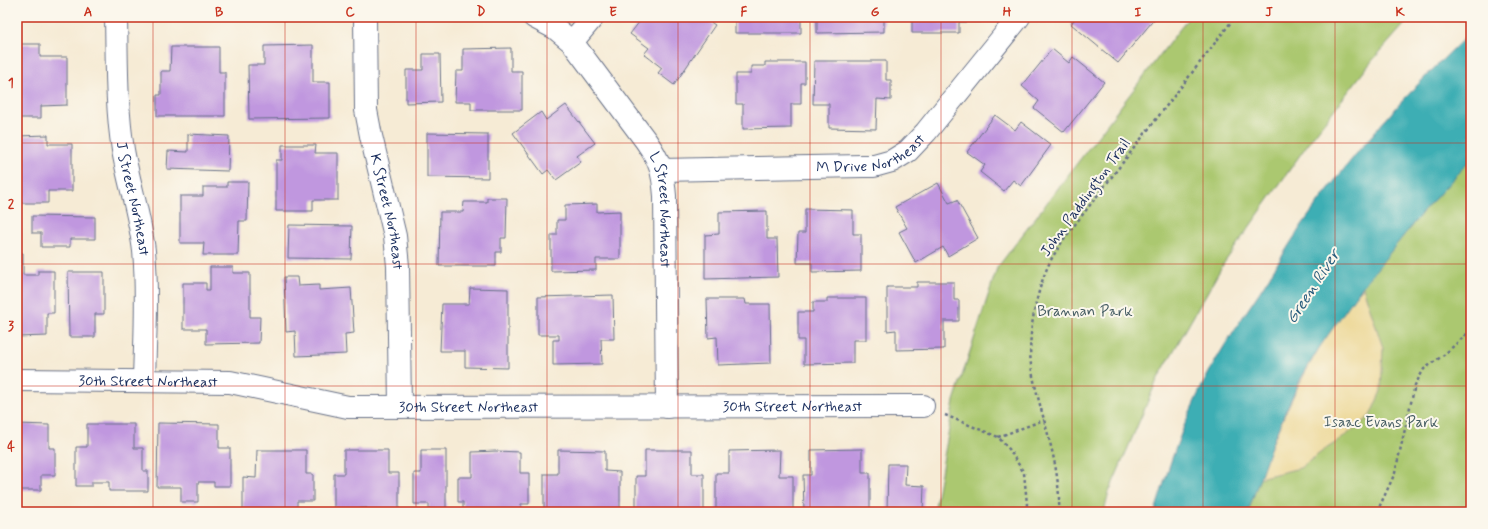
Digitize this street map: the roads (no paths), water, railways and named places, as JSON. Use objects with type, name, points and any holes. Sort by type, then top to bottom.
[{"type":"street","name":"J Street Northeast","points":[[116,17],[117,84],[123,150],[144,250],[146,275],[144,381]]},
{"type":"street","name":"K Street Northeast","points":[[365,17],[366,110],[395,236],[398,266],[400,407]]},
{"type":"street","name":"L Street Northeast","points":[[534,17],[555,28],[572,42],[630,118],[654,153],[662,170],[665,196],[667,406]]},
{"type":"street","points":[[572,42],[593,17]]},
{"type":"street","name":"M Drive Northeast","points":[[662,170],[874,166],[892,161],[908,151],[926,132],[1019,17]]},
{"type":"street","name":"30th Street Northeast","points":[[17,380],[230,382],[348,407],[923,406]]},
{"type":"water","name":"Green River","points":[[1471,32],[1471,159],[1421,214],[1359,291],[1319,348],[1301,378],[1286,410],[1271,446],[1248,512],[1155,512],[1176,446],[1189,413],[1204,382],[1226,343],[1298,232],[1340,173],[1361,148],[1403,100]]},
{"type":"park label","name":"Brannan Park","points":[[1085,311]]},
{"type":"park label","name":"Isaac Evans Park","points":[[1381,422]]}]
